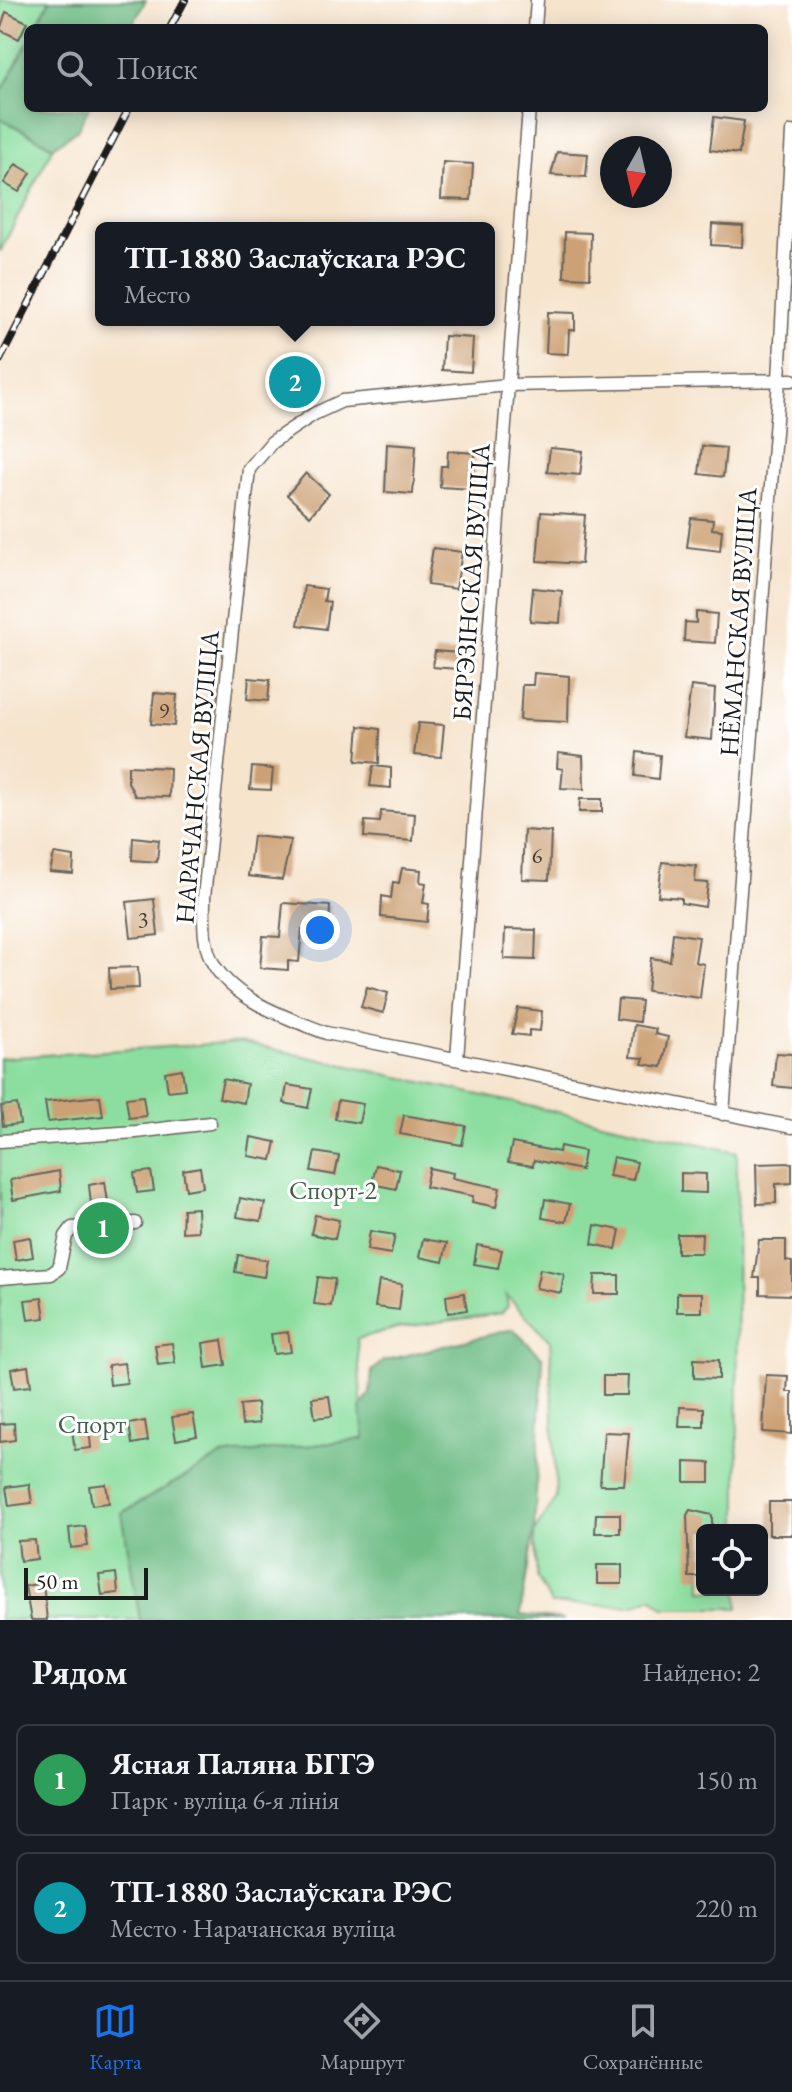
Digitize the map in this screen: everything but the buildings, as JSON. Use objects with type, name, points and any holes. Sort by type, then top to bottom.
[{"type":"street","points":[[535,24],[537,0]]},
{"type":"street","name":"БЯРЭЗІНСКАЯ ВУЛІЦА","points":[[457,1059],[529,112]]},
{"type":"street","name":"НЁМАНСКАЯ ВУЛІЦА","points":[[723,1114],[786,380],[792,132]]},
{"type":"street","points":[[508,385],[786,380]]},
{"type":"street","name":"НАРАЧАНСКАЯ ВУЛІЦА","points":[[508,385],[342,401],[314,414],[272,442],[249,469],[204,897],[204,936],[214,965],[238,990],[297,1022],[326,1033],[792,1127]]},
{"type":"street","points":[[0,1141],[136,1132],[210,1123]]},
{"type":"street","points":[[0,1278],[51,1274],[59,1268],[66,1236],[72,1228],[135,1223]]},
{"type":"green space","points":[[0,0],[50,0],[37,24],[24,24],[24,50],[0,95]]},
{"type":"green space","points":[[50,0],[146,0],[133,24],[37,24]]},
{"type":"green space","points":[[24,50],[24,112],[87,112],[77,130],[53,147],[0,118],[0,95]]},
{"type":"green space","points":[[0,118],[53,147],[0,252]]},
{"type":"green space","points":[[241,1042],[737,1152],[738,1524],[696,1524],[696,1596],[738,1596],[738,1608],[663,1608],[652,1597],[633,1606],[551,1604],[537,1577],[534,1532],[556,1498],[550,1341],[506,1295],[508,1306],[502,1313],[398,1328],[357,1339],[364,1439],[221,1456],[123,1512],[140,1620],[0,1620],[0,1058]]},
{"type":"green space","points":[[513,1329],[543,1358],[534,1532],[520,1615],[564,1620],[140,1620],[122,1513],[221,1456],[364,1439],[361,1407],[370,1394],[372,1371],[383,1361]]},
{"type":"railway","points":[[172,24],[185,0]]},
{"type":"railway","points":[[0,360],[127,112]]},
{"type":"place","name":"ТП-1880 Заслаўскага РЭС","points":[[295,382]]},
{"type":"place","name":"Ясная Паляна БГГЭ","points":[[103,1228]]},
{"type":"park label","name":"Спорт-2","points":[[333,1190]]},
{"type":"park label","name":"Спорт","points":[[92,1424]]}]
